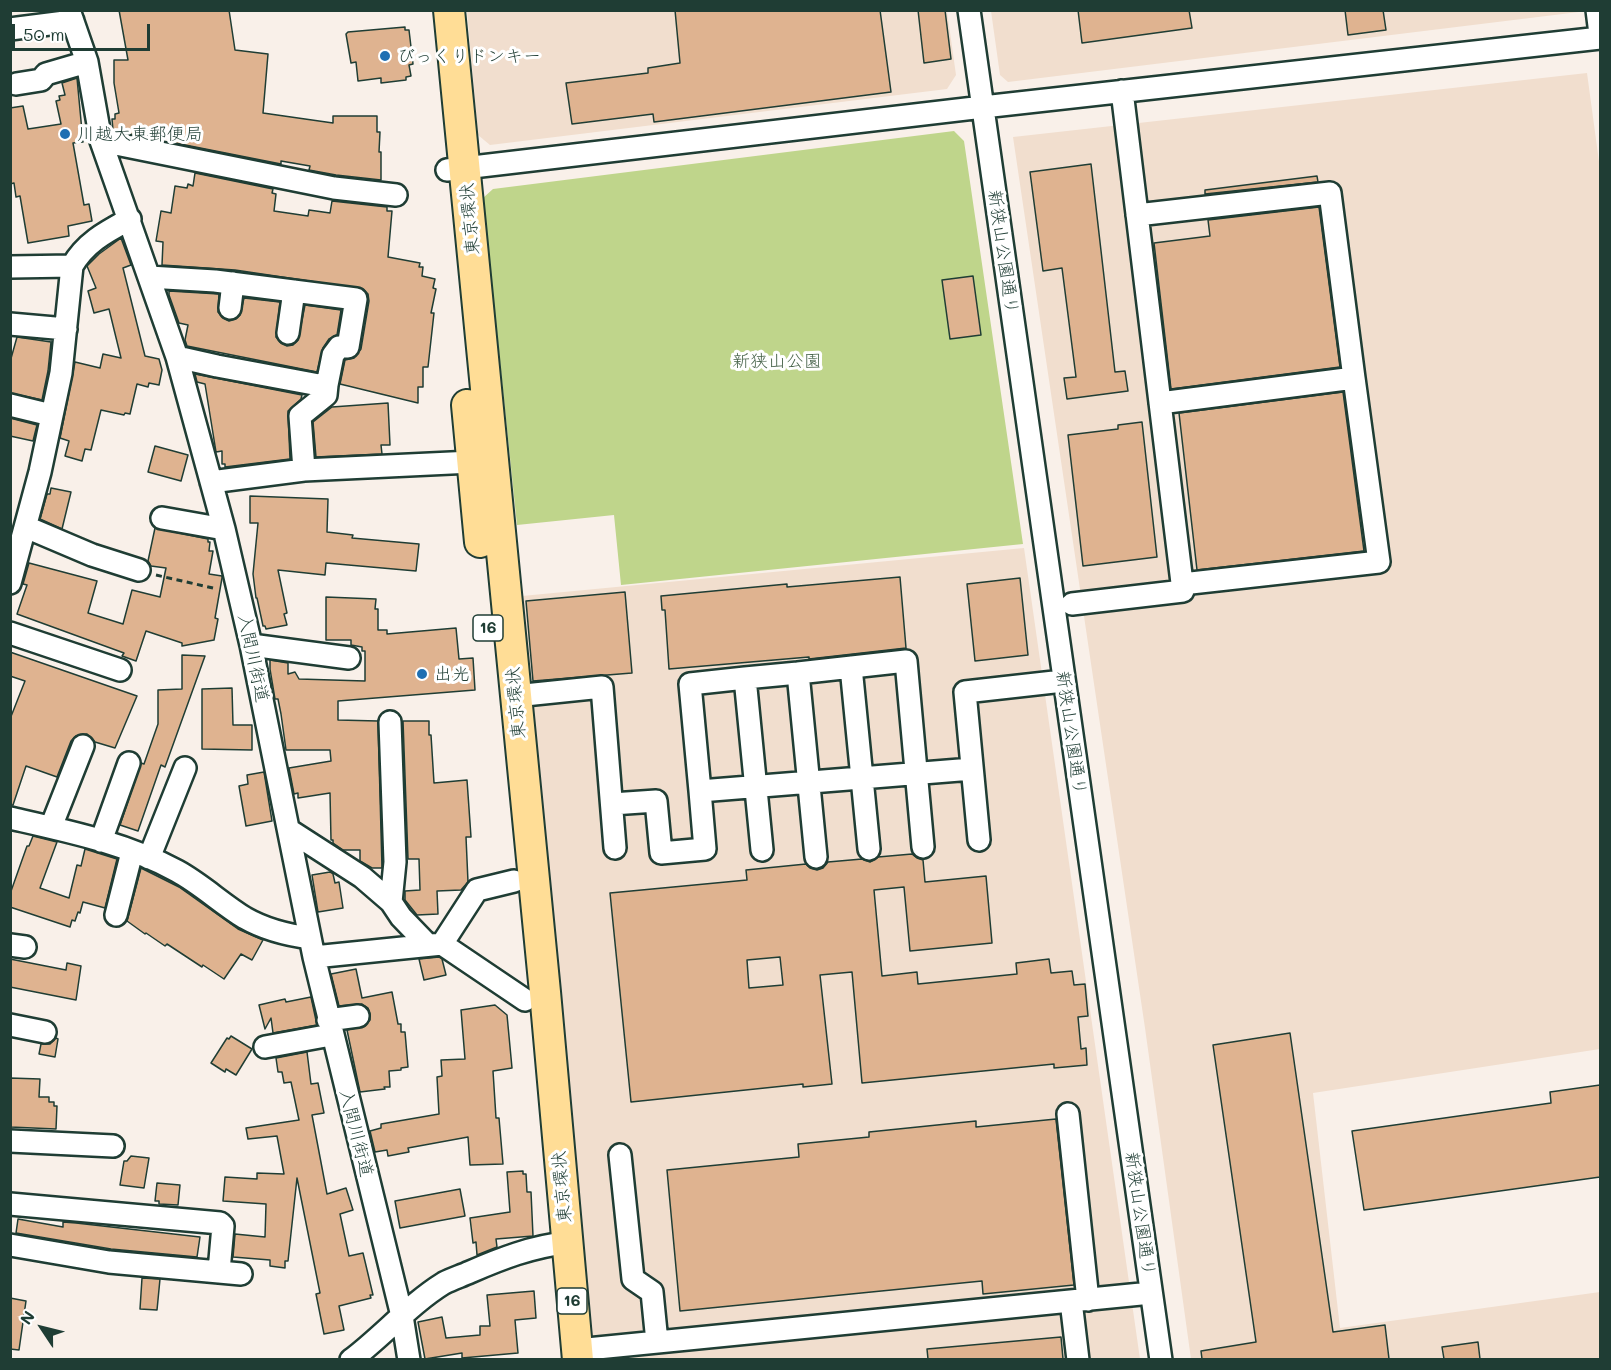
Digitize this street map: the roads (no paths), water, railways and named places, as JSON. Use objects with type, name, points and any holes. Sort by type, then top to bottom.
[{"type":"highway","name":"東京環状","points":[[432,10],[456,169],[515,696],[545,992],[558,1244]]},
{"type":"highway","name":"東京環状","points":[[449,10],[472,462],[525,1000],[571,1356]]},
{"type":"street","name":"新狭山公園通り","points":[[969,10],[1161,1359]]},
{"type":"street","points":[[456,169],[1600,36],[1597,10]]},
{"type":"street","points":[[10,29],[71,16]]},
{"type":"street","name":"入間川街道","points":[[71,16],[87,62],[101,141],[177,357],[224,529],[251,645],[312,948],[402,1316],[409,1359]]},
{"type":"street","points":[[16,84],[41,80],[46,74],[87,62]]},
{"type":"street","points":[[1072,604],[1183,591],[1122,91]]},
{"type":"street","points":[[101,141],[334,188],[396,195]]},
{"type":"street","points":[[1137,215],[1330,193],[1379,562],[1182,584]]},
{"type":"street","points":[[10,583],[26,527],[61,373],[72,266],[93,240],[130,219]]},
{"type":"street","points":[[10,267],[72,266]]},
{"type":"street","points":[[149,277],[233,283],[356,299],[348,347],[339,347],[333,355],[326,395],[300,416],[304,470]]},
{"type":"street","points":[[230,308],[233,283]]},
{"type":"street","points":[[288,333],[294,291]]},
{"type":"street","points":[[10,324],[66,329]]},
{"type":"street","points":[[177,357],[327,385]]},
{"type":"street","points":[[1160,403],[1354,378]]},
{"type":"street","points":[[10,405],[51,415]]},
{"type":"street","points":[[211,482],[304,470],[472,462]]},
{"type":"street","points":[[162,518],[224,529]]},
{"type":"street","points":[[26,527],[92,555],[139,570]]},
{"type":"street","points":[[10,633],[120,670]]},
{"type":"street","points":[[251,645],[349,658]]},
{"type":"street","points":[[612,804],[656,801],[661,853],[705,849],[690,684],[906,661],[923,847]]},
{"type":"street","points":[[851,667],[869,849]]},
{"type":"street","points":[[798,673],[816,857]]},
{"type":"street","points":[[745,678],[762,850]]},
{"type":"street","points":[[979,840],[964,692],[1063,681]]},
{"type":"street","points":[[515,696],[602,687],[615,848]]},
{"type":"street","points":[[390,722],[395,862],[391,902]]},
{"type":"street","points":[[51,827],[83,746]]},
{"type":"street","points":[[100,841],[129,763]]},
{"type":"street","points":[[116,915],[141,855],[185,768]]},
{"type":"street","points":[[700,791],[972,769]]},
{"type":"street","points":[[10,818],[51,827],[141,855],[176,871],[245,918],[312,948],[435,944]]},
{"type":"street","points":[[289,830],[362,877],[391,902],[401,917],[435,944],[525,1000]]},
{"type":"street","points":[[435,944],[477,890],[514,881]]},
{"type":"street","points":[[265,1047],[330,1028],[358,1016]]},
{"type":"street","points":[[10,1025],[45,1032]]},
{"type":"street","points":[[1068,1114],[1080,1300],[1077,1359]]},
{"type":"street","points":[[10,1141],[112,1146]]},
{"type":"street","points":[[620,1155],[633,1279],[652,1292],[657,1342]]},
{"type":"street","points":[[10,1204],[220,1223],[223,1226],[219,1271]]},
{"type":"street","points":[[351,1359],[370,1346],[402,1316],[444,1283],[495,1262],[558,1244]]},
{"type":"street","points":[[10,1245],[109,1262],[241,1274]]},
{"type":"street","points":[[571,1356],[625,1353],[657,1342],[1151,1293]]},
{"type":"place","name":"びっくりドンキー","points":[[385,56]]},
{"type":"place","name":"川越大東郵便局","points":[[65,134]]},
{"type":"place","name":"出光","points":[[422,674]]},
{"type":"park label","name":"新狭山公園","points":[[777,361]]}]
